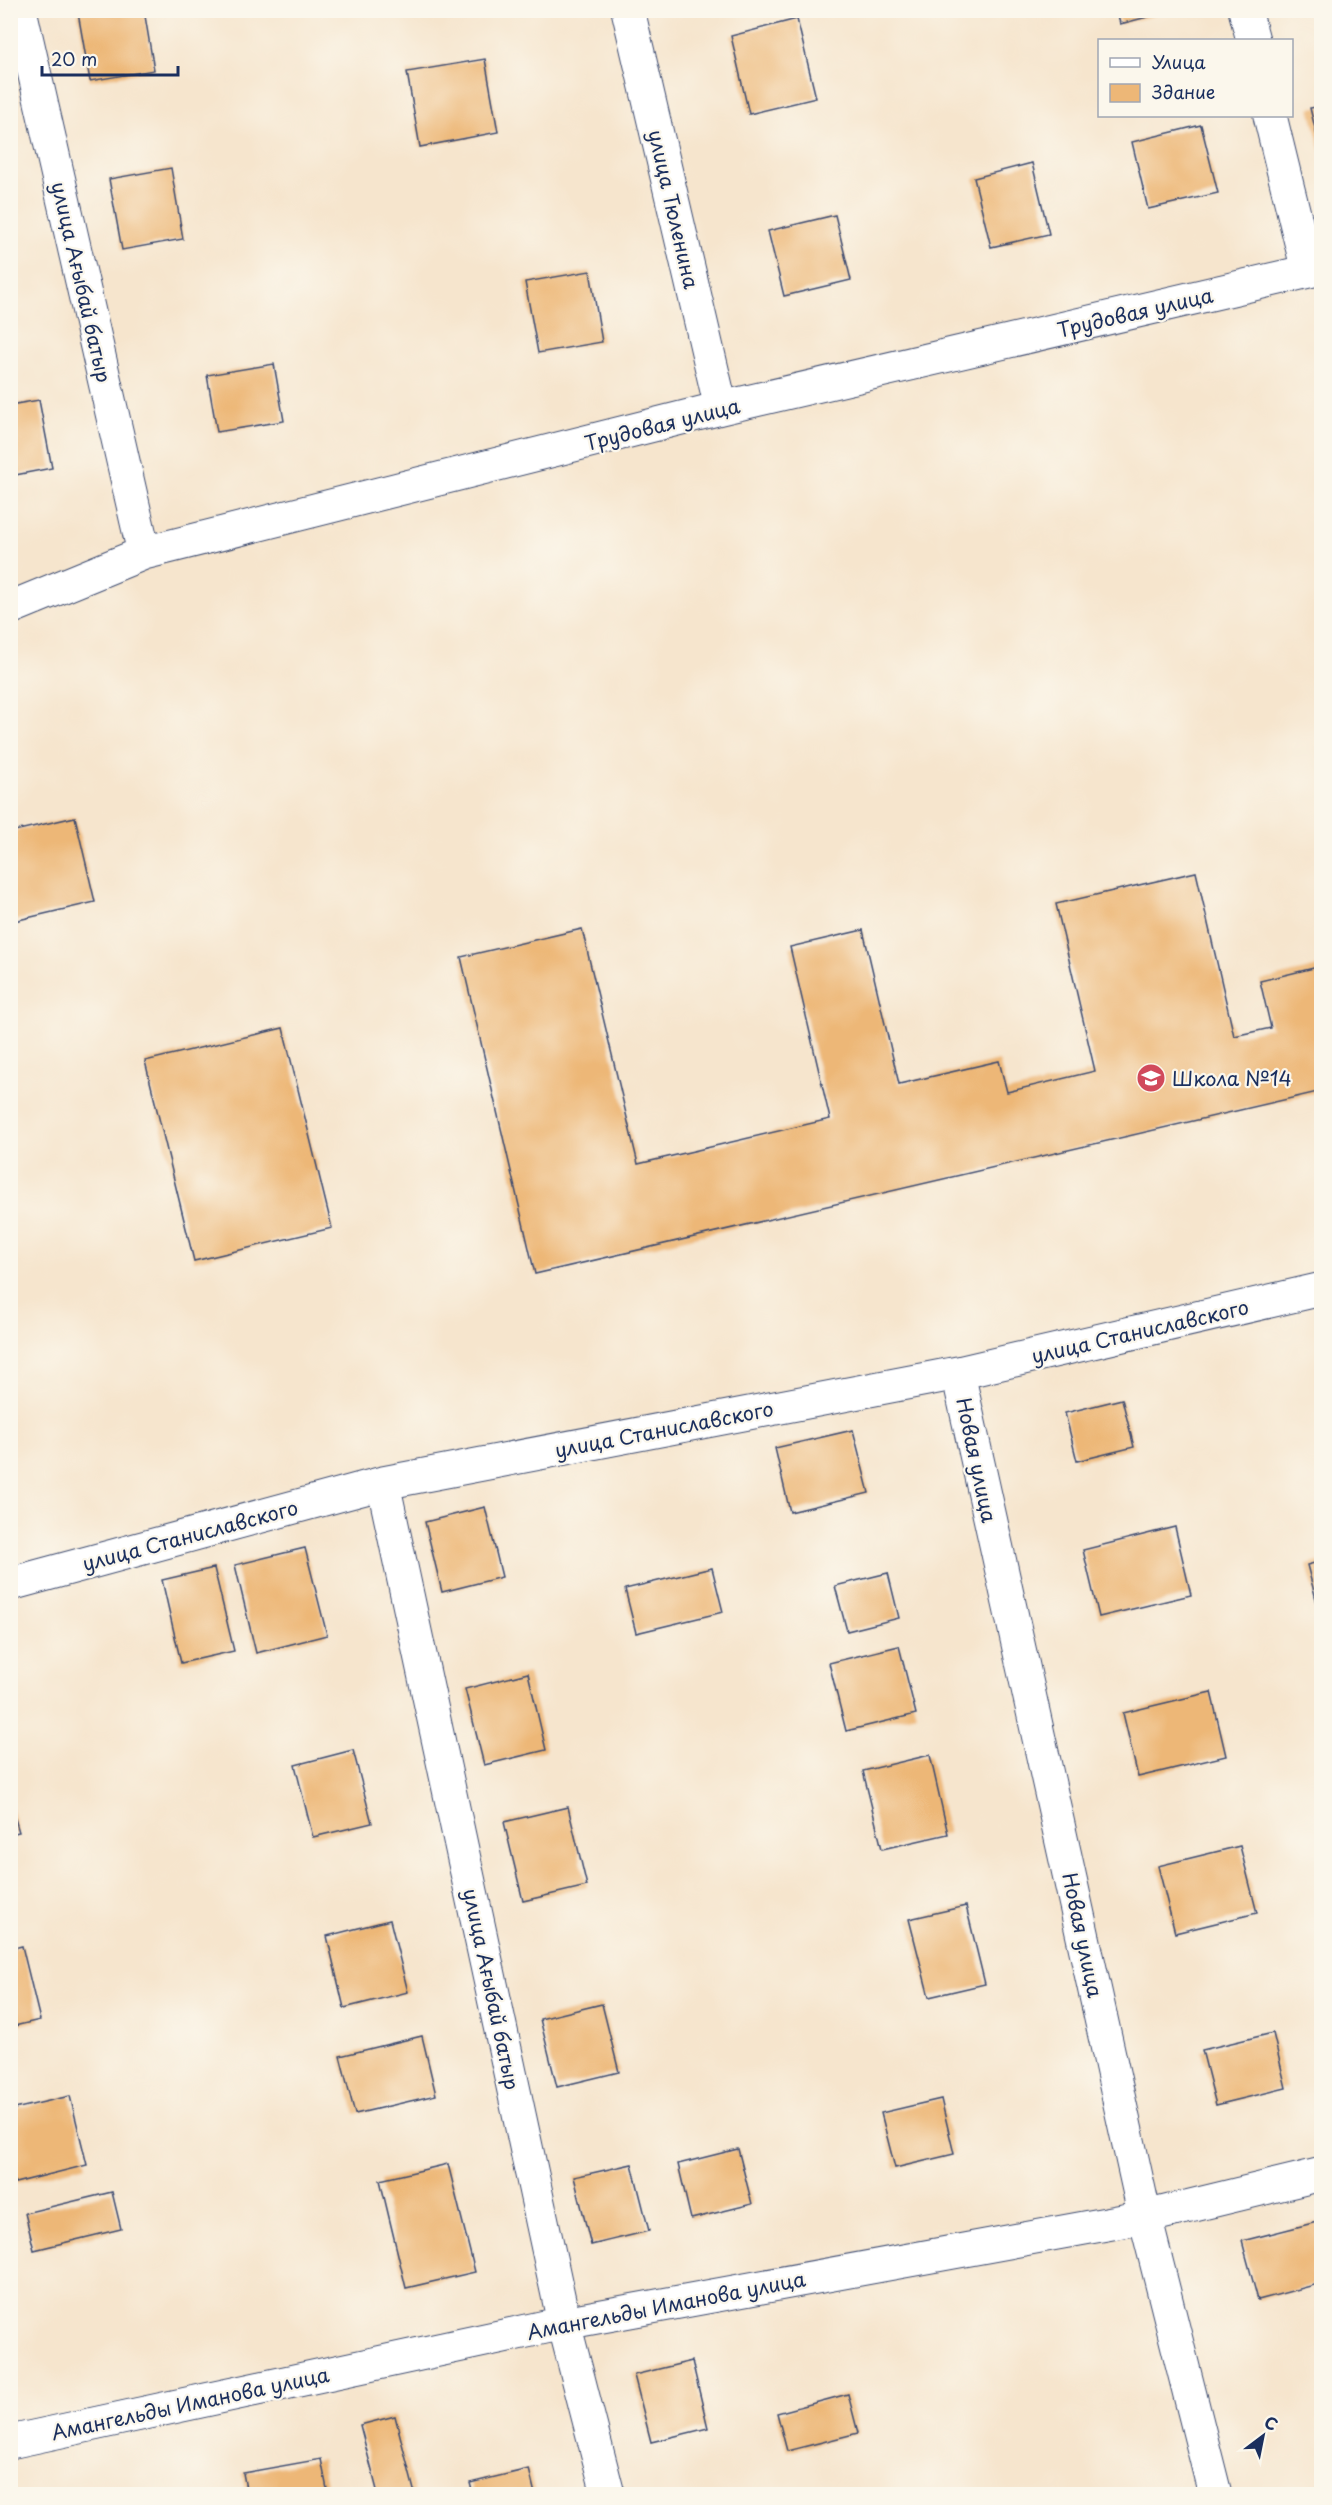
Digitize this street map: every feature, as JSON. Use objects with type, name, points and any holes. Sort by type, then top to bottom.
[{"type":"street","name":"улица Ағыбай батыр","points":[[20,10],[144,553]]},
{"type":"street","name":"улица Тюленина","points":[[628,10],[721,408]]},
{"type":"street","points":[[1245,10],[1252,39]]},
{"type":"street","points":[[1270,117],[1315,270]]},
{"type":"street","name":"Трудовая улица","points":[[10,608],[144,553],[721,408],[1315,270]]},
{"type":"street","name":"улица Станиславского","points":[[10,1584],[382,1483],[958,1373],[1322,1289]]},
{"type":"street","name":"Новая улица","points":[[958,1373],[1145,2217],[1215,2494]]},
{"type":"street","name":"улица Ағыбай батыр","points":[[382,1483],[564,2323],[608,2494]]},
{"type":"street","name":"Амангельды Иманова улица","points":[[10,2442],[564,2323],[1145,2217],[1322,2174]]},
{"type":"building","points":[[91,10],[144,10],[154,70],[90,81],[78,13]]},
{"type":"building","points":[[1117,10],[1171,10],[1171,11],[1120,24]]},
{"type":"building","points":[[797,19],[816,98],[749,114],[731,36]]},
{"type":"building","points":[[485,59],[498,132],[420,147],[407,72]]},
{"type":"building","points":[[1322,106],[1322,152],[1321,152],[1310,108]]},
{"type":"building","points":[[1201,125],[1218,193],[1148,209],[1132,142]]},
{"type":"building","points":[[1032,163],[1049,234],[991,247],[974,178]]},
{"type":"building","points":[[171,168],[183,239],[122,250],[109,179]]},
{"type":"building","points":[[835,215],[851,280],[784,296],[768,231]]},
{"type":"building","points":[[590,271],[602,342],[538,353],[525,282]]},
{"type":"building","points":[[274,364],[284,421],[217,432],[207,375]]},
{"type":"building","points":[[39,400],[52,468],[10,476],[10,405]]},
{"type":"building","points":[[75,817],[95,902],[10,922],[10,832]]},
{"type":"building","points":[[1196,872],[1234,1036],[1271,1028],[1260,981],[1322,966],[1322,1091],[535,1274],[461,957],[582,929],[638,1164],[830,1119],[790,947],[863,930],[899,1084],[999,1061],[1007,1092],[1095,1071],[1056,904]]},
{"type":"building","points":[[283,1028],[332,1228],[194,1261],[145,1061]]},
{"type":"building","points":[[1122,1399],[1134,1447],[1077,1461],[1065,1413]]},
{"type":"building","points":[[853,1430],[869,1493],[790,1512],[775,1448]]},
{"type":"building","points":[[485,1507],[502,1577],[442,1592],[425,1522]]},
{"type":"building","points":[[1175,1527],[1191,1595],[1099,1617],[1083,1550]]},
{"type":"building","points":[[305,1548],[327,1635],[256,1653],[235,1565]]},
{"type":"building","points":[[1322,1561],[1322,1618],[1321,1618],[1307,1565]]},
{"type":"building","points":[[214,1568],[234,1651],[181,1663],[162,1580]]},
{"type":"building","points":[[712,1568],[723,1612],[636,1633],[625,1589]]},
{"type":"building","points":[[888,1573],[899,1618],[847,1631],[835,1586]]},
{"type":"building","points":[[899,1646],[916,1714],[846,1731],[829,1663]]},
{"type":"building","points":[[528,1673],[546,1750],[484,1765],[465,1689]]},
{"type":"building","points":[[1211,1692],[1226,1756],[1138,1777],[1123,1713]]},
{"type":"building","points":[[353,1750],[372,1823],[313,1837],[295,1765]]},
{"type":"building","points":[[930,1755],[948,1834],[882,1849],[863,1771]]},
{"type":"building","points":[[10,1802],[19,1832],[10,1834]]},
{"type":"building","points":[[568,1807],[587,1886],[523,1901],[504,1822]]},
{"type":"building","points":[[1240,1846],[1257,1913],[1175,1933],[1158,1866]]},
{"type":"building","points":[[966,1906],[985,1984],[929,1997],[909,1919]]},
{"type":"building","points":[[390,1920],[408,1992],[344,2008],[327,1936]]},
{"type":"building","points":[[22,1946],[40,2020],[10,2027],[10,1949]]},
{"type":"building","points":[[602,2004],[619,2072],[557,2087],[540,2019]]},
{"type":"building","points":[[1273,2033],[1286,2088],[1216,2105],[1202,2050]]},
{"type":"building","points":[[422,2036],[436,2095],[355,2114],[340,2056]]},
{"type":"building","points":[[70,2096],[87,2165],[15,2183],[10,2166],[10,2110]]},
{"type":"building","points":[[941,2099],[954,2154],[895,2168],[881,2113]]},
{"type":"building","points":[[738,2149],[752,2204],[691,2219],[678,2164]]},
{"type":"building","points":[[448,2164],[475,2272],[406,2288],[380,2180]]},
{"type":"building","points":[[632,2164],[649,2231],[591,2245],[574,2177]]},
{"type":"building","points":[[112,2192],[121,2229],[34,2250],[25,2213]]},
{"type":"building","points":[[1317,2222],[1322,2241],[1322,2283],[1258,2300],[1242,2241]]},
{"type":"building","points":[[692,2361],[708,2428],[651,2442],[634,2375]]},
{"type":"building","points":[[848,2394],[858,2433],[787,2451],[777,2413]]},
{"type":"building","points":[[395,2416],[415,2494],[378,2494],[360,2425]]},
{"type":"building","points":[[321,2459],[328,2494],[247,2494],[243,2473]]},
{"type":"building","points":[[529,2469],[535,2494],[473,2494],[470,2483]]},
{"type":"place","name":"Школа №14","points":[[1151,1078]]}]
